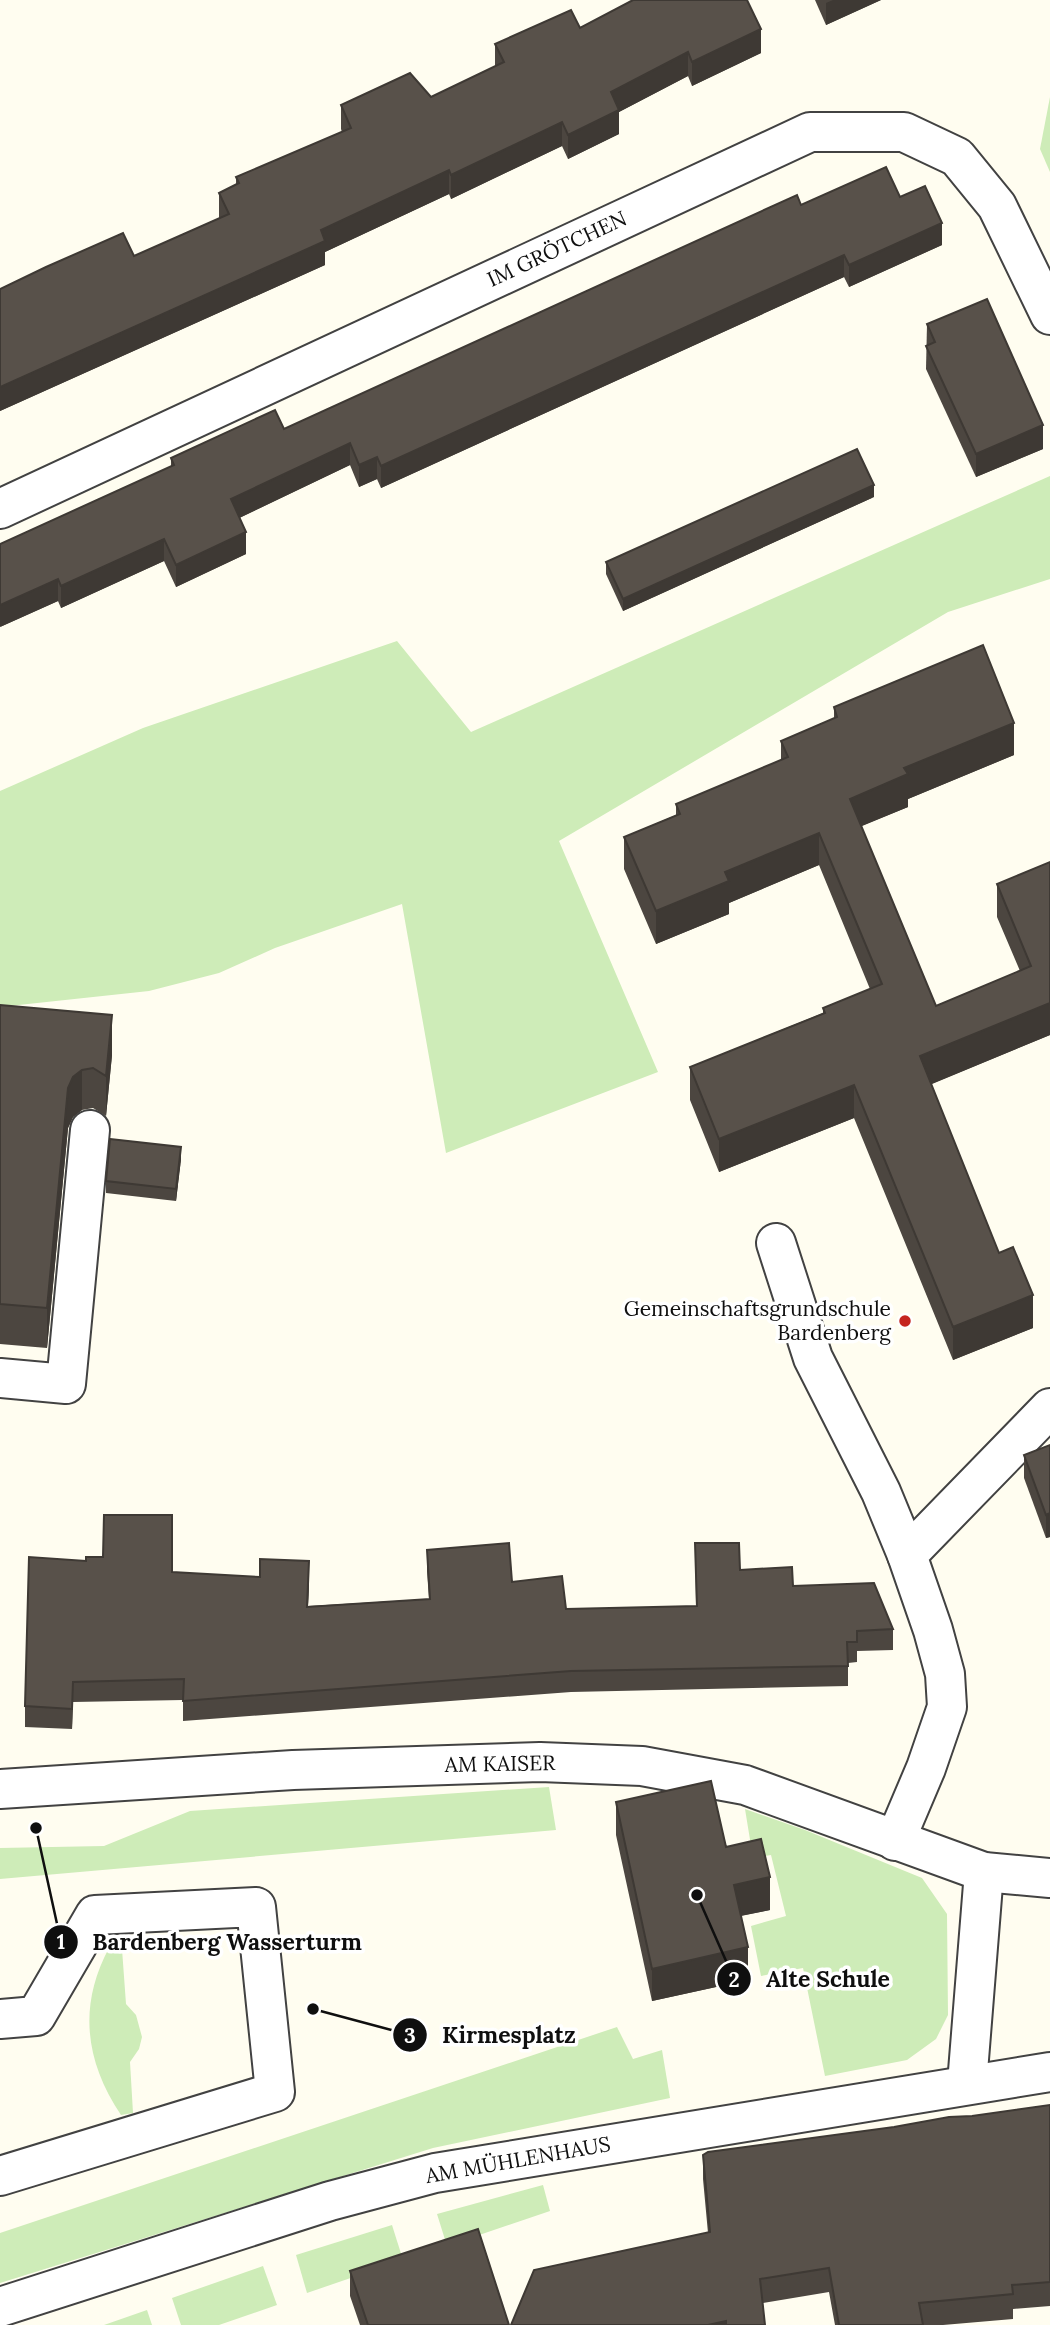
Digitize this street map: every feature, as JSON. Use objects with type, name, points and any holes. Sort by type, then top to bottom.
[{"type":"street","name":"IM GRÖTCHEN","points":[[0,509],[810,132],[904,132],[957,157],[996,206],[1050,315]]},
{"type":"street","points":[[0,1378],[65,1384],[90,1130]]},
{"type":"street","points":[[776,1243],[813,1358],[881,1492],[907,1555],[945,1674],[947,1707],[926,1768],[895,1841]]},
{"type":"street","points":[[907,1555],[1050,1408]]},
{"type":"street","name":"AM KAISER","points":[[0,1789],[293,1770],[540,1762],[642,1766],[745,1786],[984,1872],[1050,1878]]},
{"type":"street","points":[[967,2084],[984,1872]]},
{"type":"street","points":[[0,2019],[36,2015],[95,1915],[256,1907],[275,2092],[0,2176]]},
{"type":"street","name":"AM MÜHLENHAUS","points":[[0,2307],[330,2201],[435,2174],[1050,2072]]},
{"type":"green space","points":[[1050,97],[1050,172],[1040,149]]},
{"type":"green space","points":[[1050,476],[1050,579],[948,612],[559,841],[658,1072],[446,1153],[402,904],[275,948],[219,973],[149,991],[0,1007],[0,791],[143,728],[397,641],[471,732]]},
{"type":"green space","points":[[549,1787],[556,1830],[0,1879],[0,1848],[104,1846],[190,1811]]},
{"type":"green space","points":[[745,1809],[805,1830],[922,1878],[947,1914],[948,2015],[936,2039],[907,2060],[825,2076],[803,1968],[761,1976],[751,1926],[786,1916],[771,1855],[753,1858]]},
{"type":"green space","points":[[109,1948],[122,1949],[126,2004],[136,2015],[142,2037],[139,2049],[130,2062],[133,2113],[121,2115],[100,2074],[90,2033],[93,1991]]},
{"type":"green space","points":[[617,2027],[633,2059],[662,2050],[670,2098],[433,2148],[0,2283],[0,2233]]},
{"type":"green space","points":[[543,2185],[550,2211],[447,2246],[437,2214]]},
{"type":"green space","points":[[392,2225],[403,2260],[307,2293],[296,2255]]},
{"type":"green space","points":[[263,2266],[277,2305],[219,2325],[181,2325],[172,2298]]},
{"type":"green space","points":[[147,2310],[152,2325],[104,2325]]},
{"type":"building","points":[[633,0],[747,0],[761,29],[692,62],[688,52],[611,92],[619,110],[568,135],[562,122],[451,175],[449,170],[321,230],[325,241],[0,387],[0,289],[123,233],[134,256],[229,214],[219,193],[239,183],[236,177],[351,128],[341,105],[410,73],[431,97],[504,62],[495,44],[571,10],[580,28]]},
{"type":"building","points":[[886,167],[900,197],[925,186],[942,223],[849,265],[844,255],[381,466],[377,457],[359,465],[350,443],[231,499],[246,532],[176,565],[164,539],[61,586],[58,579],[0,605],[0,544],[174,465],[171,458],[275,410],[284,429],[797,195],[801,205]]},
{"type":"building","points":[[987,299],[1043,425],[976,454],[926,346],[935,342],[927,324]]},
{"type":"building","points":[[857,449],[874,485],[623,599],[606,562]]},
{"type":"building","points":[[983,645],[1014,723],[904,768],[908,774],[850,799],[936,1006],[1031,966],[997,884],[1050,862],[1050,1003],[920,1056],[999,1253],[1013,1247],[1033,1295],[953,1327],[854,1085],[719,1139],[690,1067],[825,1013],[823,1008],[882,984],[819,833],[725,872],[729,881],[656,911],[624,837],[680,814],[676,804],[788,757],[781,741],[837,717],[834,707]]},
{"type":"building","points":[[0,1005],[112,1015],[106,1076],[93,1068],[82,1070],[73,1077],[68,1088],[47,1308],[0,1304]]},
{"type":"building","points":[[110,1139],[181,1147],[176,1189],[106,1181]]},
{"type":"building","points":[[1050,1445],[1050,1513],[1046,1515],[1024,1455]]},
{"type":"building","points":[[104,1515],[172,1515],[172,1572],[260,1577],[260,1559],[309,1561],[307,1607],[430,1599],[427,1550],[509,1543],[512,1582],[562,1576],[566,1609],[697,1606],[695,1543],[739,1543],[740,1570],[792,1567],[793,1586],[874,1583],[893,1629],[857,1631],[857,1642],[847,1642],[848,1666],[571,1671],[183,1701],[184,1679],[73,1682],[72,1709],[25,1706],[29,1557],[86,1561],[86,1557],[103,1557]]},
{"type":"building","points":[[711,1781],[726,1847],[761,1839],[770,1877],[734,1885],[748,1947],[652,1969],[616,1802]]},
{"type":"building","points":[[1050,2105],[1050,2282],[1012,2285],[1013,2294],[919,2303],[923,2325],[839,2325],[829,2268],[760,2279],[765,2325],[726,2325],[726,2321],[708,2325],[511,2325],[534,2270],[710,2232],[703,2155],[708,2152]]},
{"type":"building","points":[[478,2229],[509,2325],[368,2325],[350,2271]]},
{"type":"place","name":"Gemeinschaftsgrundschule Bardenberg","points":[[905,1321]]},
{"type":"place","name":"Bardenberg Wasserturm","points":[[36,1828]]},
{"type":"place","name":"Alte Schule","points":[[697,1895]]},
{"type":"place","name":"Kirmesplatz","points":[[313,2009]]}]
